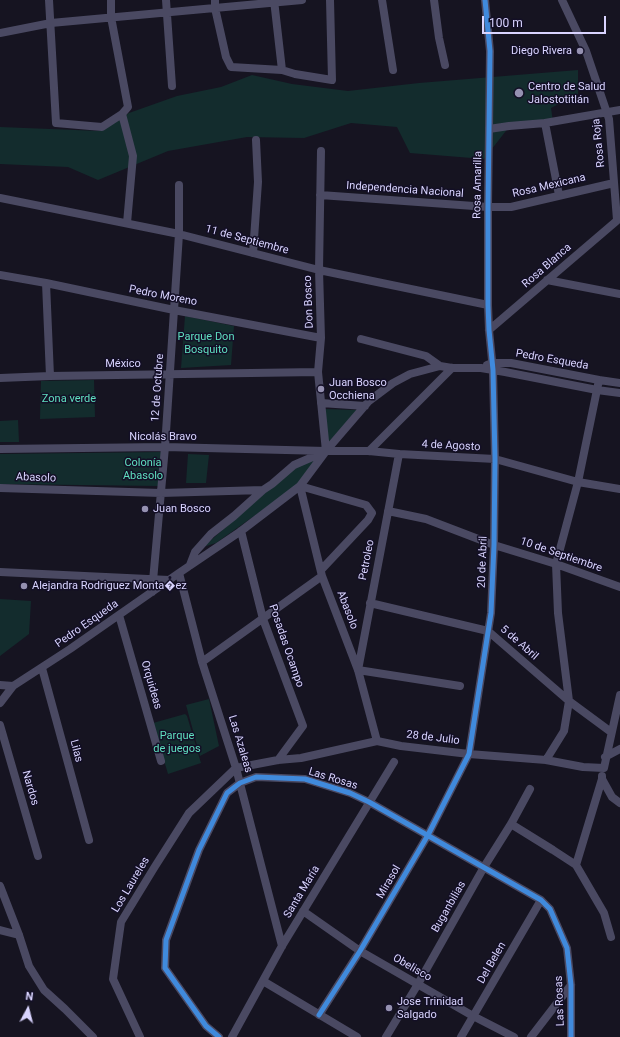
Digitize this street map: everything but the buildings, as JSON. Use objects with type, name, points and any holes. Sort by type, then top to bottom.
[{"type":"street","points":[[49,0],[56,123],[102,127],[122,114],[128,107],[111,17],[111,0]]},
{"type":"street","points":[[166,0],[172,86]]},
{"type":"street","points":[[0,33],[51,23],[167,13],[215,4],[302,0]]},
{"type":"street","points":[[215,4],[226,57],[231,67],[282,70],[295,74],[332,80],[330,0]]},
{"type":"street","points":[[382,0],[393,70]]},
{"type":"street","points":[[434,0],[439,38],[445,65]]},
{"type":"street","name":"Rosa Amarilla","points":[[485,0],[490,51],[488,305],[492,366]]},
{"type":"street","name":"Rosa Roja","points":[[562,0],[586,51],[609,118],[618,219]]},
{"type":"street","points":[[274,2],[282,70]]},
{"type":"street","points":[[489,129],[509,126],[545,124],[620,110]]},
{"type":"street","points":[[122,114],[133,156],[127,223]]},
{"type":"street","points":[[545,124],[559,195]]},
{"type":"street","points":[[253,253],[258,182],[256,140]]},
{"type":"street","name":"Don Bosco","points":[[321,151],[319,270],[321,338],[318,372],[326,451]]},
{"type":"street","name":"Rosa Mexicana","points":[[488,207],[511,207],[614,183]]},
{"type":"street","name":"12 de Octubre","points":[[152,592],[170,375],[179,234],[179,185]]},
{"type":"street","name":"Independencia Nacional","points":[[320,195],[488,207]]},
{"type":"street","name":"11 de Septiembre","points":[[0,198],[179,234],[319,270],[488,305]]},
{"type":"street","name":"Rosa Blanca","points":[[489,330],[618,219]]},
{"type":"street","name":"Pedro Moreno","points":[[0,275],[321,338]]},
{"type":"street","points":[[548,280],[620,294]]},
{"type":"street","points":[[46,283],[50,376]]},
{"type":"street","points":[[361,340],[426,356],[440,366]]},
{"type":"street","name":"Pedro Esqueda","points":[[0,704],[13,686],[70,649],[241,531],[300,486],[326,451],[369,401],[393,383],[410,374],[440,366],[452,368],[481,368],[511,363],[620,383]]},
{"type":"street","name":"Pedro Esqueda","points":[[492,366],[597,390],[620,393]]},
{"type":"street","name":"20 de Abril","points":[[469,754],[491,613],[494,545],[495,459],[492,366]]},
{"type":"street","points":[[369,451],[452,368]]},
{"type":"street","name":"México","points":[[0,378],[318,372]]},
{"type":"street","points":[[546,760],[564,731],[569,701],[558,613],[556,564],[578,482],[599,380]]},
{"type":"street","points":[[321,403],[365,406]]},
{"type":"street","name":"Nicolás Bravo","points":[[0,449],[165,447],[326,451]]},
{"type":"street","name":"Pedro Esqueda","points":[[190,565],[195,552],[211,534],[263,490],[294,465],[326,451]]},
{"type":"street","name":"4 de Agosto","points":[[326,451],[369,451],[495,459],[578,482],[620,489]]},
{"type":"street","name":"Petroleo","points":[[358,670],[399,454]]},
{"type":"street","points":[[202,662],[263,619],[321,573],[368,520],[372,513],[366,505],[300,486]]},
{"type":"street","name":"Abasolo","points":[[300,486],[321,573],[358,670],[377,741]]},
{"type":"street","name":"Abasolo","points":[[0,488],[161,494],[263,490]]},
{"type":"street","name":"10 de Septiembre","points":[[388,511],[426,519],[494,545],[556,564],[620,587]]},
{"type":"street","name":"Posadas Ocampo","points":[[241,531],[263,619],[303,726],[278,760]]},
{"type":"street","points":[[0,572],[169,580]]},
{"type":"street","name":"Las Azaleas","points":[[179,573],[202,662],[236,768],[282,946]]},
{"type":"street","name":"5 de Abril","points":[[370,603],[488,631],[569,701],[611,732]]},
{"type":"street","name":"Orquideas","points":[[119,615],[161,761]]},
{"type":"street","name":"Lilas","points":[[42,668],[89,840]]},
{"type":"street","points":[[358,670],[460,686]]},
{"type":"street","points":[[0,685],[13,686]]},
{"type":"street","points":[[576,866],[602,779],[620,695]]},
{"type":"street","name":"Nardos","points":[[0,725],[38,856]]},
{"type":"street","name":"28 de Julio","points":[[236,768],[278,760],[301,758],[377,741],[401,746],[469,754],[546,760],[583,767],[604,768]]},
{"type":"street","points":[[606,757],[620,749]]},
{"type":"street","name":"Mirasol","points":[[319,1015],[360,951],[428,835],[469,754]]},
{"type":"street","name":"Santa María","points":[[232,1037],[282,946],[394,762]]},
{"type":"street","name":"Los Laureles","points":[[140,1037],[113,979],[121,922],[189,813],[236,768]]},
{"type":"street","name":"Las Rosas","points":[[219,1037],[206,1026],[165,968],[166,940],[199,850],[227,793],[240,784],[256,777],[305,779],[350,793],[428,835],[541,900],[550,909],[567,948],[570,985],[571,1037]]},
{"type":"street","points":[[602,779],[612,797],[620,803]]},
{"type":"street","name":"Buganbilias","points":[[386,1037],[530,789]]},
{"type":"street","points":[[511,824],[554,850],[576,866],[604,912],[611,937]]},
{"type":"street","points":[[0,886],[29,966],[44,990],[93,1037]]},
{"type":"street","name":"Del Belen","points":[[460,1037],[541,900]]},
{"type":"street","points":[[0,910],[8,905]]},
{"type":"street","name":"Obelisco","points":[[303,911],[360,951],[473,1016],[514,1037]]},
{"type":"street","points":[[0,930],[19,935]]},
{"type":"street","points":[[263,981],[357,1037]]},
{"type":"street","points":[[531,1037],[570,985]]},
{"type":"green space","points":[[578,70],[578,94],[551,108],[553,122],[509,127],[484,159],[410,153],[397,127],[351,123],[304,138],[247,137],[168,151],[98,180],[68,167],[0,164],[0,127],[100,131],[129,113],[177,96],[221,87],[252,75],[292,84],[348,91],[419,83]]},
{"type":"green space","name":"Parque Don Bosquito","points":[[185,316],[234,326],[231,365],[181,368]]},
{"type":"green space","name":"Zona verde","points":[[94,380],[95,417],[40,419],[41,381]]},
{"type":"green space","points":[[324,409],[357,410],[328,443]]},
{"type":"green space","name":"Zona verde","points":[[18,420],[19,442],[0,442],[0,421]]},
{"type":"green space","name":"Colonía Abasolo","points":[[162,452],[159,486],[0,484],[0,454]]},
{"type":"green space","points":[[188,454],[209,455],[206,483],[186,483]]},
{"type":"green space","points":[[317,459],[295,487],[216,543],[203,547],[295,467]]},
{"type":"green space","points":[[0,599],[31,601],[29,634],[0,656]]},
{"type":"green space","points":[[209,699],[219,746],[200,756],[186,705]]},
{"type":"green space","name":"Parque de juegos","points":[[185,714],[187,716],[201,763],[168,774],[153,723]]},
{"type":"cycle path","points":[[319,1015],[360,951],[428,835],[469,754],[491,613],[494,545],[495,459],[493,370],[488,305],[490,51],[485,0]]},
{"type":"cycle path","points":[[219,1037],[206,1026],[165,968],[166,940],[199,850],[227,793],[240,783],[256,777],[305,779],[350,793],[369,802],[541,900],[550,909],[567,948],[571,985],[571,1037]]},
{"type":"place","name":"Diego Rivera","points":[[580,51]]},
{"type":"place","name":"Centro de Salud Jalostotitlán","points":[[519,93]]},
{"type":"place","name":"Juan Bosco Occhiena","points":[[321,389]]},
{"type":"place","name":"Juan Bosco","points":[[145,509]]},
{"type":"place","name":"Alejandra Rodriguez Monta�ez","points":[[24,586]]},
{"type":"place","name":"Jose Trinidad Salgado","points":[[389,1008]]}]
